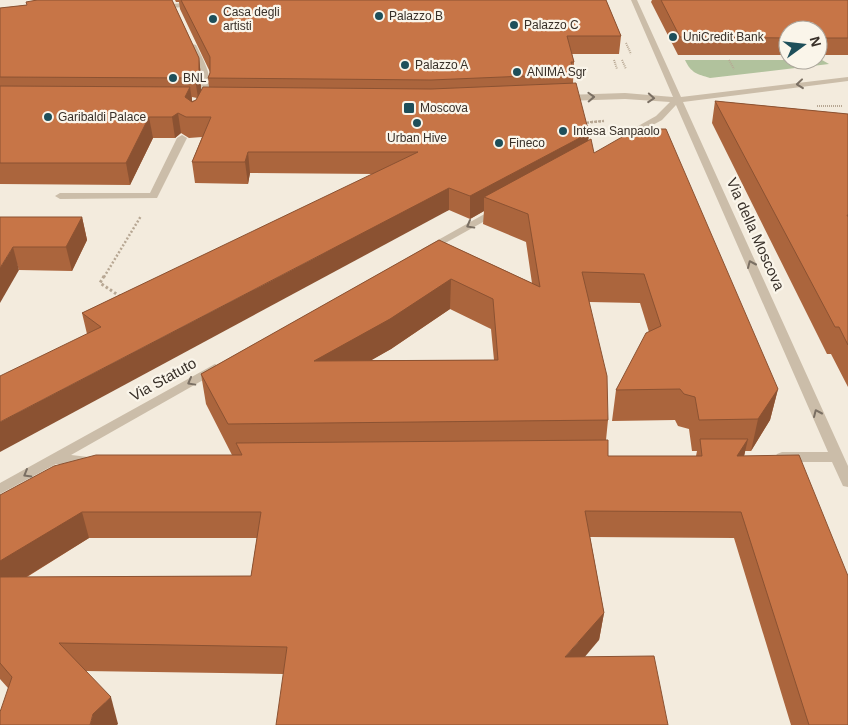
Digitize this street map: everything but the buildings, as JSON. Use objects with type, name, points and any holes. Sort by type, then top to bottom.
[{"type":"street","points":[[177,15],[171,3],[228,0]]},
{"type":"street","name":"Via della Moscova","points":[[634,0],[848,482]]},
{"type":"street","points":[[190,41],[208,82],[207,92],[197,105],[211,103]]},
{"type":"street","points":[[553,99],[625,96],[678,100],[848,79]]},
{"type":"street","points":[[617,142],[659,118],[678,100]]},
{"type":"street","points":[[60,196],[153,196],[182,138]]},
{"type":"street","points":[[420,253],[506,204]]},
{"type":"street","name":"Via Statuto","points":[[0,490],[222,364]]},
{"type":"street","points":[[769,457],[837,457]]},
{"type":"street","points":[[54,459],[103,462]]},
{"type":"path","points":[[614,60],[617,69]]},
{"type":"path","points":[[622,60],[626,70]]},
{"type":"path","points":[[729,60],[734,69]]},
{"type":"path","points":[[817,106],[843,106]]},
{"type":"path","points":[[582,132],[607,131]]},
{"type":"path","points":[[125,300],[100,284],[153,196]]},
{"type":"green space","points":[[685,60],[778,60],[778,70],[710,78],[690,68]]},
{"type":"place","name":"Palazzo B","points":[[379,16]]},
{"type":"place","name":"Casa degli artisti","points":[[213,19]]},
{"type":"place","name":"Palazzo C","points":[[514,25]]},
{"type":"place","name":"UniCredit Bank","points":[[673,37]]},
{"type":"place","name":"Palazzo A","points":[[405,65]]},
{"type":"place","name":"ANIMA Sgr","points":[[517,72]]},
{"type":"place","name":"BNL","points":[[173,78]]},
{"type":"place","name":"Moscova","points":[[409,108]]},
{"type":"place","name":"Garibaldi Palace","points":[[48,117]]},
{"type":"place","name":"Urban Hive","points":[[417,123]]},
{"type":"place","name":"Intesa Sanpaolo","points":[[563,131]]},
{"type":"place","name":"Fineco","points":[[499,143]]}]
